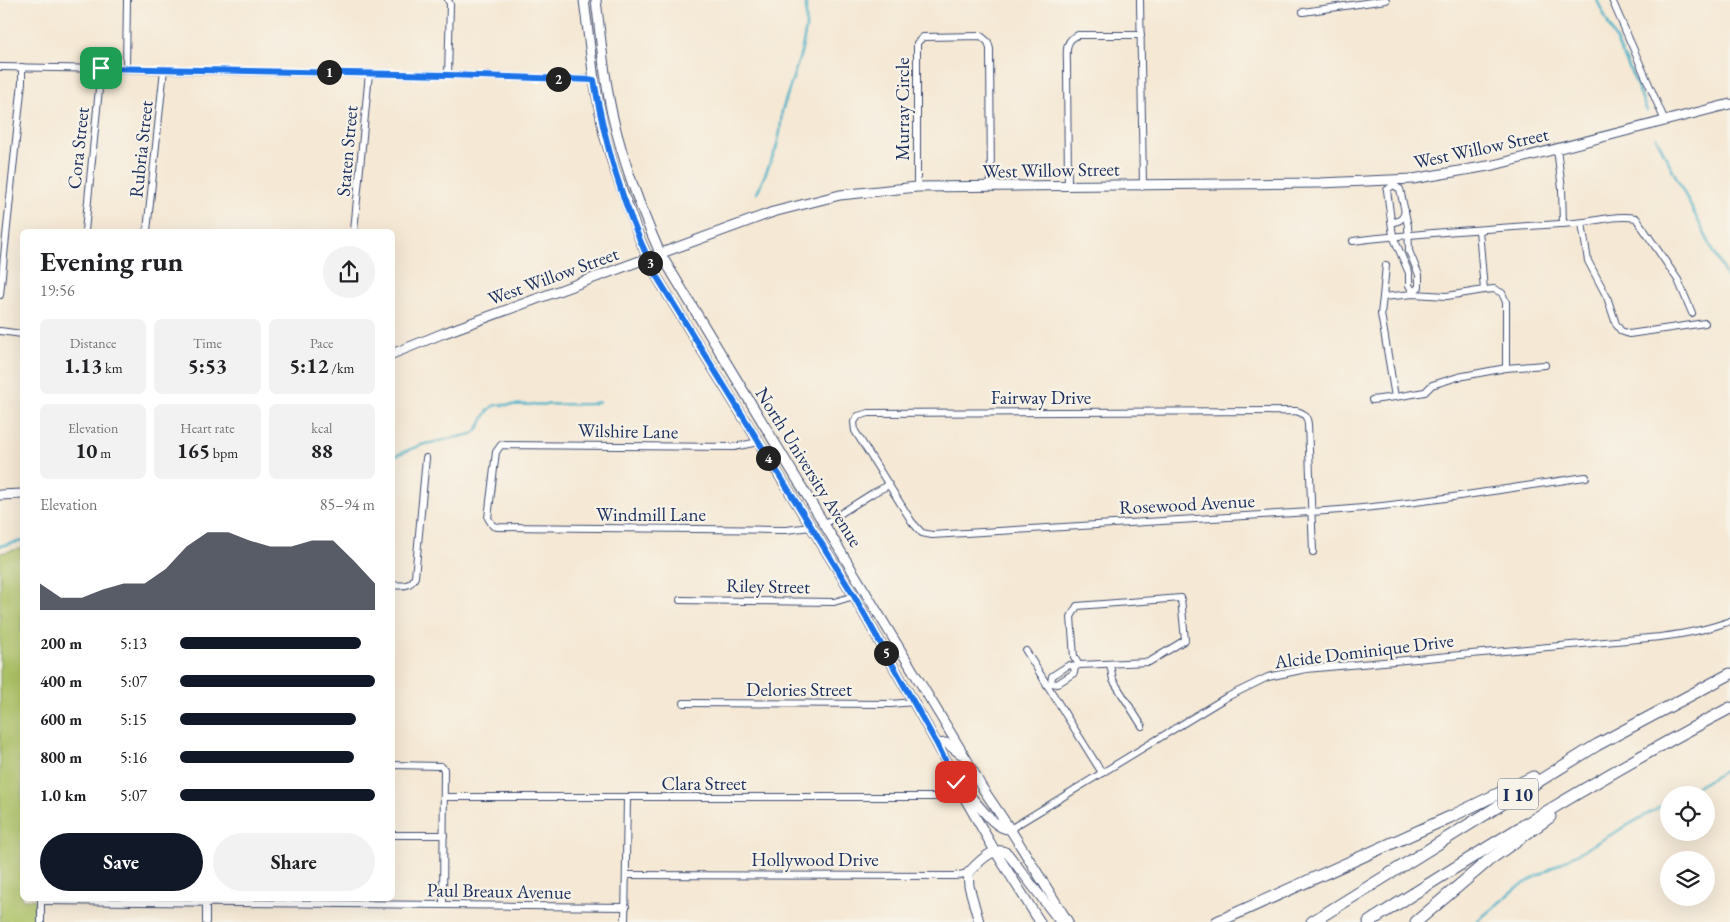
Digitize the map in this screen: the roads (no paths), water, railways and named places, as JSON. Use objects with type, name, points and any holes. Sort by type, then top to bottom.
[{"type":"highway","name":"I 10","points":[[1312,922],[1597,745],[1730,674]]},
{"type":"highway","name":"I 10","points":[[1369,922],[1519,827],[1730,708]]},
{"type":"highway","points":[[1217,922],[1450,817],[1597,745]]},
{"type":"highway","points":[[1416,922],[1489,860],[1627,766]]},
{"type":"main road","name":"North University Avenue","points":[[584,0],[594,80],[604,134],[614,168],[657,277],[854,596],[937,744],[964,797],[995,851],[1040,922]]},
{"type":"main road","name":"North University Avenue","points":[[596,0],[613,118],[628,169],[660,253],[930,698],[981,786],[1068,922]]},
{"type":"main road","name":"West Willow Street","points":[[395,353],[773,212],[840,194],[917,187],[1392,183],[1467,171],[1730,104]]},
{"type":"main road","points":[[758,442],[772,438]]},
{"type":"main road","points":[[0,495],[20,494]]},
{"type":"main road","points":[[914,702],[930,698]]},
{"type":"main road","points":[[937,744],[946,743],[967,760]]},
{"type":"main road","points":[[956,782],[967,791],[994,822],[1000,827],[1010,829]]},
{"type":"main road","points":[[979,922],[969,886],[968,873],[995,851],[1002,850],[1008,854],[1058,919],[1063,922]]},
{"type":"street","points":[[126,0],[126,68]]},
{"type":"street","points":[[448,0],[450,4],[448,75]]},
{"type":"street","points":[[1140,0],[1142,185]]},
{"type":"street","points":[[1303,12],[1341,3],[1386,0]]},
{"type":"street","points":[[1612,0],[1666,121]]},
{"type":"street","points":[[1068,186],[1067,46],[1069,41],[1078,35],[1141,35]]},
{"type":"street","name":"Murray Circle","points":[[917,187],[917,43],[923,37],[981,36],[988,42],[990,49],[991,187]]},
{"type":"street","points":[[0,66],[369,73],[594,80]]},
{"type":"street","points":[[0,295],[21,100],[22,67]]},
{"type":"street","name":"Cora Street","points":[[85,229],[101,68]]},
{"type":"street","name":"Rubria Street","points":[[147,229],[164,69]]},
{"type":"street","name":"Staten Street","points":[[354,229],[369,73]]},
{"type":"street","points":[[1557,149],[1562,189],[1563,224]]},
{"type":"street","points":[[1392,183],[1400,189],[1405,211],[1409,251],[1419,275],[1418,286],[1413,293],[1409,285],[1409,273],[1393,236],[1387,190],[1392,183]]},
{"type":"street","points":[[1391,219],[1394,222],[1398,221],[1403,217],[1405,211]]},
{"type":"street","points":[[1353,241],[1408,234],[1582,223],[1627,216],[1636,218],[1678,280],[1692,313]]},
{"type":"street","points":[[1582,223],[1588,261],[1607,297],[1616,324],[1621,331],[1629,334],[1705,323]]},
{"type":"street","points":[[1479,230],[1484,290]]},
{"type":"street","points":[[1386,265],[1381,314],[1395,397]]},
{"type":"street","points":[[1383,297],[1413,293],[1447,296],[1494,289],[1502,293],[1506,302],[1506,368]]},
{"type":"street","points":[[0,332],[20,334]]},
{"type":"street","points":[[1372,400],[1424,392],[1432,385],[1458,377],[1506,368],[1545,365]]},
{"type":"street","name":"Fairway Drive","points":[[889,485],[855,431],[855,419],[861,415],[878,413],[1296,411],[1305,415],[1308,424],[1311,512]]},
{"type":"street","name":"Wilshire Lane","points":[[491,524],[488,512],[496,452],[501,445],[734,447],[758,442]]},
{"type":"street","points":[[395,585],[406,585],[412,582],[415,577],[426,458]]},
{"type":"street","name":"Rosewood Avenue","points":[[889,485],[916,528],[922,533],[932,534],[1311,512],[1379,506],[1586,477]]},
{"type":"street","points":[[824,524],[889,485]]},
{"type":"street","points":[[1311,512],[1313,552]]},
{"type":"street","name":"Windmill Lane","points":[[491,524],[498,527],[780,530],[811,526]]},
{"type":"street","name":"Riley Street","points":[[680,600],[834,602],[854,596]]},
{"type":"street","points":[[1049,684],[1052,676],[1069,665],[1077,666],[1149,662],[1185,640],[1181,598],[1077,606],[1071,617],[1074,657],[1077,666],[1074,673],[1067,678],[1057,684],[1049,684]]},
{"type":"street","name":"Alcide Dominique Drive","points":[[1010,829],[1225,698],[1259,680],[1290,671],[1688,634],[1730,621]]},
{"type":"street","points":[[1026,651],[1049,684],[1102,773]]},
{"type":"street","points":[[1110,664],[1112,680],[1142,726]]},
{"type":"street","points":[[1062,670],[1067,678]]},
{"type":"street","name":"Delories Street","points":[[684,703],[891,704],[914,702]]},
{"type":"street","points":[[395,766],[443,767],[443,906]]},
{"type":"street","name":"Clara Street","points":[[444,797],[964,797]]},
{"type":"street","points":[[626,922],[627,798]]},
{"type":"street","points":[[395,835],[444,835]]},
{"type":"street","name":"Hollywood Drive","points":[[626,874],[955,876],[968,873]]},
{"type":"street","points":[[41,901],[41,922]]},
{"type":"street","points":[[206,901],[206,922]]},
{"type":"street","name":"Paul Breaux Avenue","points":[[206,901],[443,906],[626,907]]},
{"type":"waterway","points":[[757,193],[776,149],[782,111],[801,53],[806,28],[806,0]]},
{"type":"waterway","points":[[1597,0],[1632,74],[1647,111]]},
{"type":"waterway","points":[[1656,137],[1730,284]]},
{"type":"waterway","points":[[395,456],[421,445],[472,434],[479,427],[491,407],[496,405],[591,404],[599,402]]},
{"type":"waterway","points":[[0,546],[20,541]]},
{"type":"waterway","points":[[1698,786],[1730,768]]},
{"type":"waterway","points":[[1476,922],[1518,887],[1660,807]]}]
